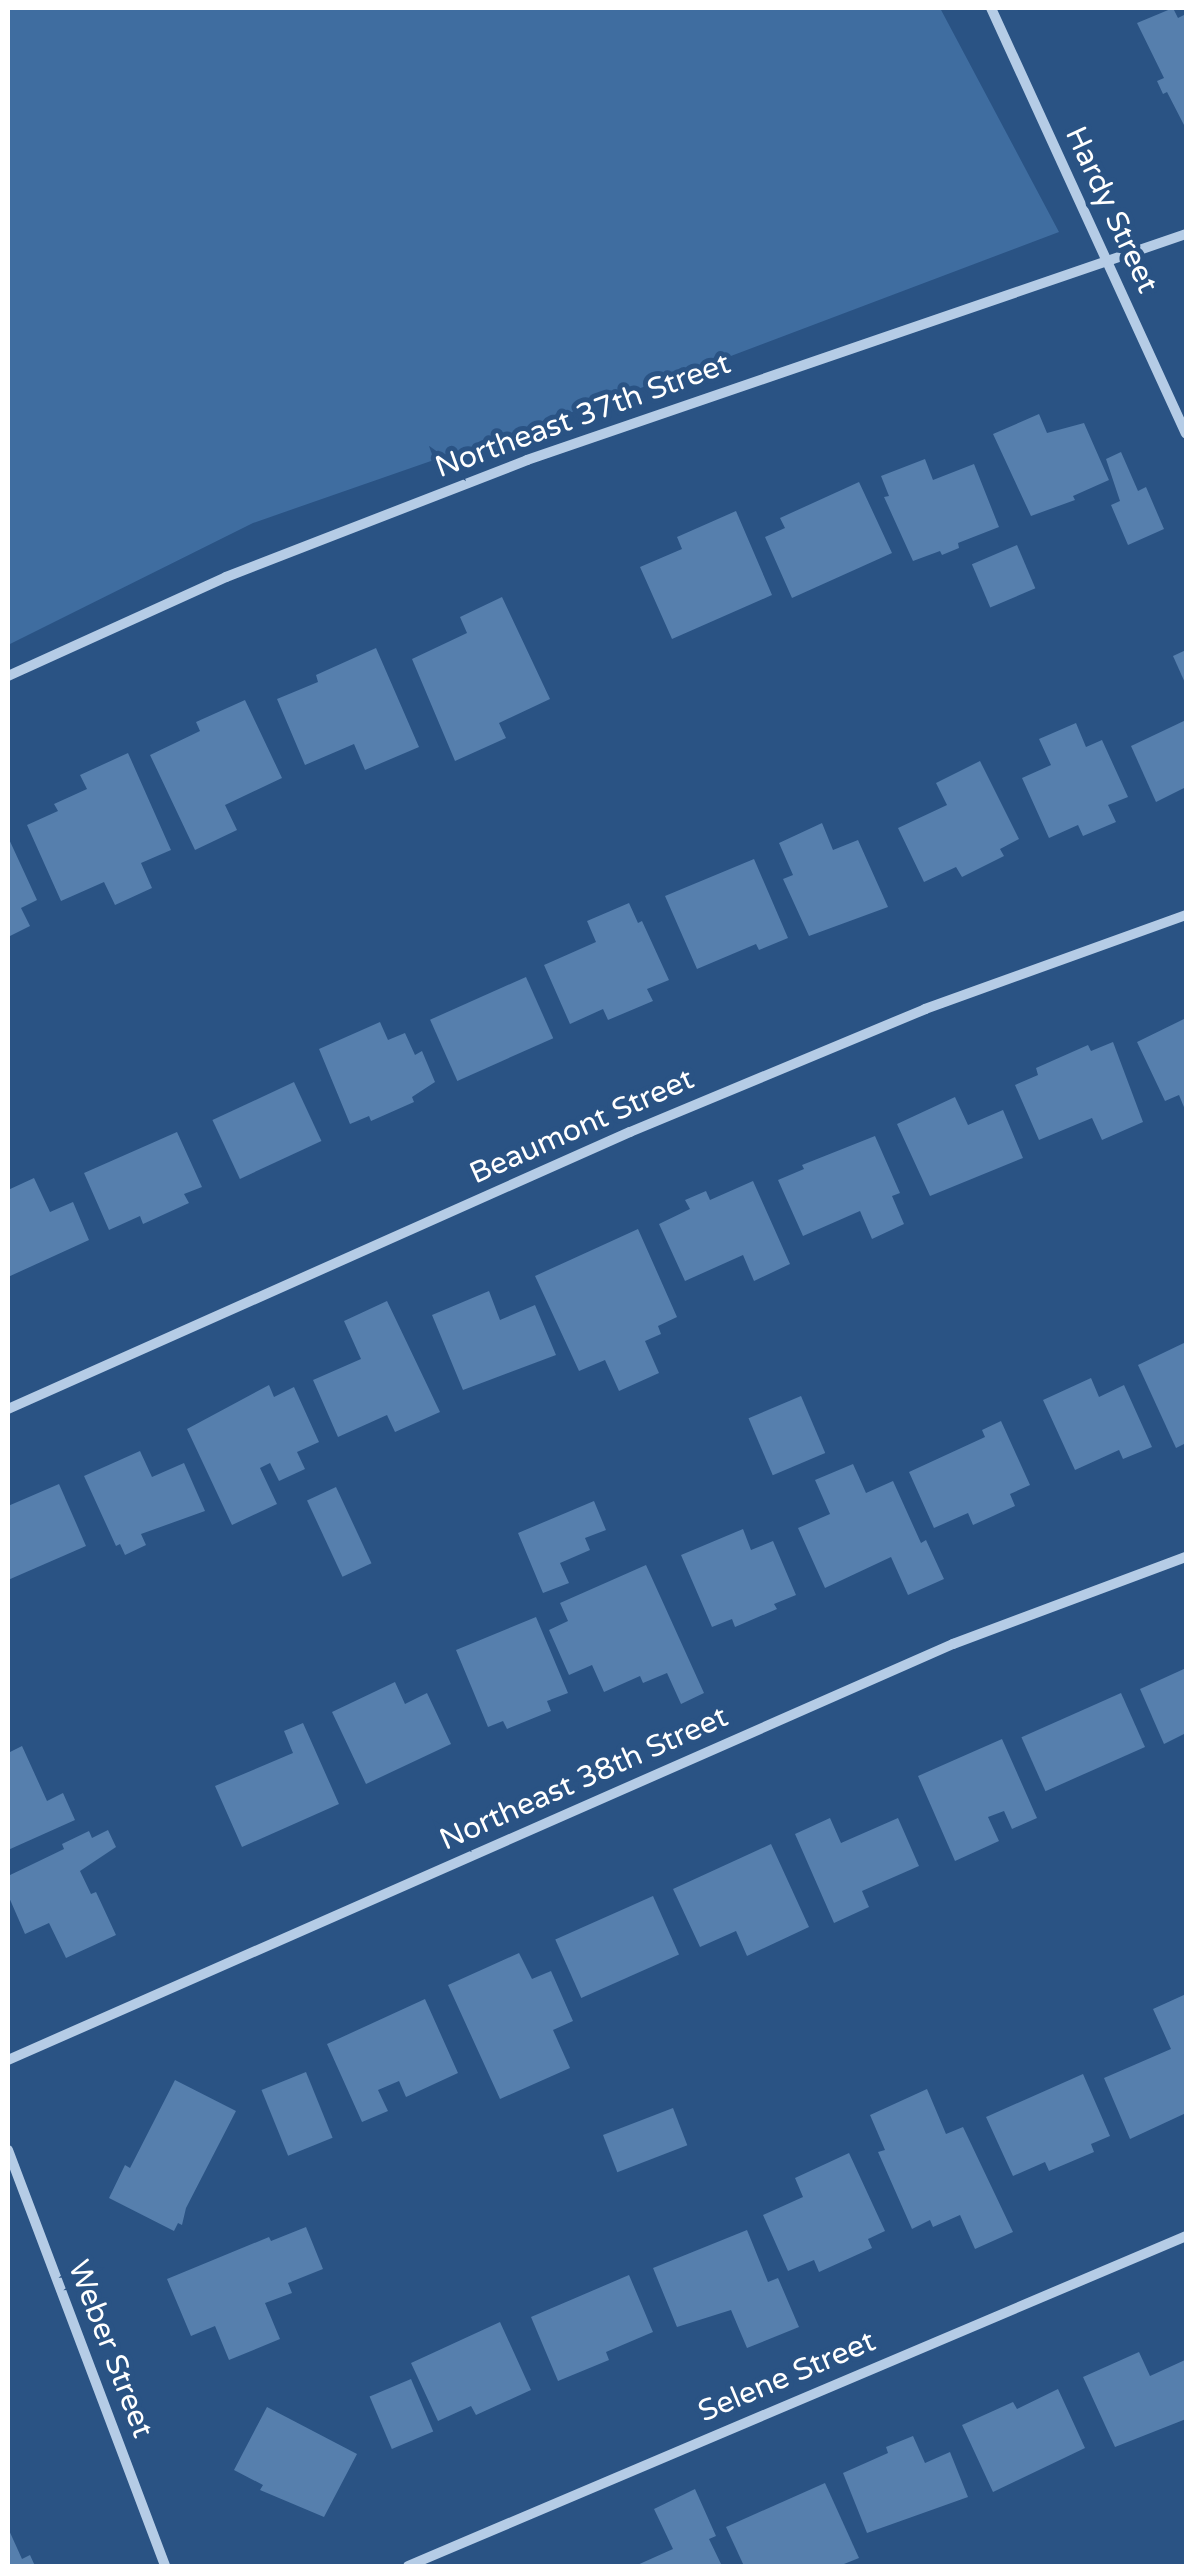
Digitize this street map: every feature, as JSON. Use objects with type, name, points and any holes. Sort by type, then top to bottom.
[{"type":"street","name":"Hardy Street","points":[[991,8],[1186,433]]},
{"type":"street","name":"Northeast 37th Street","points":[[8,676],[226,577],[527,460],[1186,234]]},
{"type":"street","name":"Beaumont Street","points":[[8,1409],[647,1125],[925,1009],[1186,915]]},
{"type":"street","name":"Northeast 38th Street","points":[[8,2060],[953,1644],[1186,1557]]},
{"type":"street","name":"Weber Street","points":[[8,2150],[165,2566]]},
{"type":"street","name":"Selene Street","points":[[408,2566],[1186,2236]]},
{"type":"shaded area","points":[[8,8],[940,8],[1059,232],[715,362],[253,523],[8,645]]},
{"type":"building","points":[[1173,8],[1178,18],[1186,14],[1184,125],[1157,81],[1164,78],[1137,23]]},
{"type":"building","points":[[1039,414],[1047,433],[1084,423],[1109,480],[1073,496],[1075,500],[1031,516],[993,434]]},
{"type":"building","points":[[1121,452],[1138,491],[1146,487],[1164,529],[1128,545],[1111,505],[1120,501],[1106,459]]},
{"type":"building","points":[[925,459],[933,480],[974,464],[999,527],[958,543],[959,548],[942,555],[940,551],[913,561],[884,497],[889,496],[881,476]]},
{"type":"building","points":[[859,482],[892,553],[792,598],[765,537],[785,528],[780,518]]},
{"type":"building","points":[[736,511],[772,595],[672,639],[640,567],[682,549],[677,537]]},
{"type":"building","points":[[1017,545],[1035,588],[990,607],[972,564]]},
{"type":"building","points":[[502,597],[550,699],[499,723],[506,738],[455,761],[412,659],[467,633],[460,617]]},
{"type":"building","points":[[376,648],[419,747],[365,770],[354,744],[305,765],[277,699],[318,682],[316,675]]},
{"type":"building","points":[[1186,650],[1186,685],[1173,656]]},
{"type":"building","points":[[245,700],[282,778],[225,805],[237,830],[195,850],[150,755],[200,731],[196,722]]},
{"type":"building","points":[[1186,720],[1186,787],[1156,802],[1131,746]]},
{"type":"building","points":[[1076,723],[1086,747],[1102,740],[1128,797],[1108,805],[1116,822],[1083,836],[1078,825],[1049,838],[1022,778],[1051,765],[1039,739]]},
{"type":"building","points":[[128,753],[171,850],[141,863],[152,888],[115,905],[104,882],[61,901],[27,825],[58,811],[54,804],[87,789],[80,775]]},
{"type":"building","points":[[980,761],[1019,839],[1000,849],[1004,856],[962,877],[956,867],[924,882],[898,828],[947,805],[936,783]]},
{"type":"building","points":[[822,823],[833,850],[858,840],[888,907],[809,936],[783,879],[793,875],[779,843]]},
{"type":"building","points":[[8,837],[37,900],[21,908],[30,926],[8,937]]},
{"type":"building","points":[[754,859],[788,938],[759,950],[756,944],[697,969],[665,896]]},
{"type":"building","points":[[629,903],[638,923],[642,921],[669,980],[647,989],[653,1001],[608,1020],[603,1009],[570,1024],[544,965],[596,942],[587,921]]},
{"type":"building","points":[[526,977],[553,1038],[457,1081],[430,1020]]},
{"type":"building","points":[[1186,1018],[1186,1112],[1179,1095],[1165,1101],[1137,1042]]},
{"type":"building","points":[[380,1022],[388,1040],[405,1033],[415,1055],[422,1051],[435,1082],[412,1097],[414,1102],[371,1121],[369,1116],[350,1124],[319,1049]]},
{"type":"building","points":[[1113,1042],[1143,1122],[1102,1140],[1092,1118],[1039,1140],[1015,1085],[1038,1075],[1036,1068],[1088,1045],[1091,1051]]},
{"type":"building","points":[[294,1082],[321,1141],[240,1179],[212,1120]]},
{"type":"building","points":[[955,1097],[968,1125],[1003,1110],[1023,1158],[930,1196],[897,1124]]},
{"type":"building","points":[[177,1132],[202,1187],[184,1194],[189,1203],[143,1224],[140,1216],[109,1230],[84,1173]]},
{"type":"building","points":[[875,1136],[900,1193],[892,1196],[904,1224],[872,1239],[860,1211],[803,1236],[778,1180],[804,1169],[802,1165]]},
{"type":"building","points":[[34,1178],[50,1212],[73,1202],[89,1240],[8,1277],[8,1190]]},
{"type":"building","points":[[753,1181],[790,1264],[754,1281],[743,1255],[685,1281],[659,1224],[690,1209],[685,1200],[706,1191],[710,1200]]},
{"type":"building","points":[[638,1229],[677,1317],[658,1326],[661,1334],[645,1341],[659,1373],[619,1391],[605,1360],[579,1371],[535,1276]]},
{"type":"building","points":[[489,1291],[500,1320],[535,1305],[556,1355],[463,1390],[432,1315]]},
{"type":"building","points":[[387,1301],[440,1412],[395,1432],[387,1415],[338,1437],[313,1380],[361,1359],[344,1321]]},
{"type":"building","points":[[1186,1342],[1186,1443],[1176,1448],[1138,1365]]},
{"type":"building","points":[[1091,1378],[1099,1397],[1124,1385],[1152,1447],[1123,1459],[1119,1450],[1075,1470],[1043,1400]]},
{"type":"building","points":[[269,1385],[274,1397],[294,1387],[319,1442],[297,1452],[305,1469],[279,1481],[270,1463],[260,1468],[277,1504],[232,1525],[187,1429]]},
{"type":"building","points":[[801,1396],[825,1453],[773,1475],[749,1418]]},
{"type":"building","points":[[1001,1421],[1030,1485],[1010,1494],[1015,1506],[973,1525],[968,1513],[934,1528],[909,1472],[985,1437],[982,1430]]},
{"type":"building","points":[[140,1451],[152,1477],[184,1463],[205,1511],[141,1534],[146,1545],[125,1555],[120,1544],[116,1546],[84,1476]]},
{"type":"building","points":[[853,1464],[866,1493],[893,1481],[921,1543],[926,1540],[944,1579],[908,1595],[891,1557],[825,1588],[798,1528],[830,1514],[815,1480]]},
{"type":"building","points":[[59,1484],[86,1546],[8,1580],[8,1506]]},
{"type":"building","points":[[336,1487],[371,1563],[342,1577],[307,1501]]},
{"type":"building","points":[[594,1501],[606,1530],[585,1538],[590,1550],[560,1563],[569,1583],[543,1593],[518,1533]]},
{"type":"building","points":[[743,1529],[751,1550],[773,1541],[796,1595],[774,1604],[777,1609],[735,1627],[732,1619],[712,1627],[681,1555]]},
{"type":"building","points":[[646,1565],[704,1693],[681,1704],[667,1673],[643,1683],[640,1676],[604,1692],[592,1665],[569,1675],[549,1630],[568,1621],[560,1603]]},
{"type":"building","points":[[536,1617],[568,1693],[547,1701],[551,1711],[507,1729],[503,1721],[488,1727],[456,1650]]},
{"type":"building","points":[[1186,1668],[1186,1733],[1164,1744],[1140,1689]]},
{"type":"building","points":[[395,1682],[405,1704],[427,1693],[451,1744],[366,1784],[332,1712]]},
{"type":"building","points":[[1121,1693],[1145,1747],[1045,1791],[1021,1737]]},
{"type":"building","points":[[303,1723],[339,1804],[242,1847],[215,1786],[293,1753],[284,1731]]},
{"type":"building","points":[[1002,1739],[1037,1818],[1012,1829],[1004,1811],[988,1817],[999,1841],[955,1861],[918,1776]]},
{"type":"building","points":[[22,1746],[47,1801],[63,1793],[75,1820],[8,1850],[8,1753]]},
{"type":"building","points":[[830,1818],[841,1843],[898,1818],[919,1866],[862,1891],[869,1907],[834,1923],[795,1834]]},
{"type":"building","points":[[108,1830],[116,1847],[80,1871],[91,1894],[96,1892],[116,1935],[66,1958],[49,1923],[25,1934],[8,1895],[8,1876],[64,1849],[62,1844],[89,1831],[92,1838]]},
{"type":"building","points":[[771,1844],[809,1927],[747,1956],[736,1931],[700,1947],[673,1889]]},
{"type":"building","points":[[653,1896],[679,1954],[581,1998],[555,1940]]},
{"type":"building","points":[[519,1953],[532,1979],[551,1971],[573,2021],[553,2030],[570,2068],[500,2099],[448,1985]]},
{"type":"building","points":[[1186,1994],[1186,2113],[1130,2139],[1104,2078],[1171,2049],[1153,2009]]},
{"type":"building","points":[[425,1999],[458,2073],[406,2097],[399,2081],[378,2090],[388,2111],[362,2122],[327,2044]]},
{"type":"building","points":[[306,2072],[333,2138],[288,2156],[261,2090]]},
{"type":"building","points":[[1083,2074],[1110,2136],[1091,2144],[1094,2152],[1049,2171],[1045,2162],[1013,2176],[986,2117]]},
{"type":"building","points":[[175,2080],[236,2111],[186,2208],[182,2225],[178,2223],[174,2231],[109,2198],[125,2165],[130,2168]]},
{"type":"building","points":[[927,2089],[946,2134],[963,2127],[1013,2232],[975,2249],[960,2215],[933,2227],[930,2220],[912,2229],[878,2152],[885,2150],[870,2115]]},
{"type":"building","points":[[673,2108],[687,2145],[617,2172],[603,2135]]},
{"type":"building","points":[[849,2153],[885,2231],[868,2239],[872,2248],[819,2272],[814,2260],[788,2271],[763,2215],[803,2197],[795,2178]]},
{"type":"building","points":[[306,2227],[323,2269],[288,2283],[292,2293],[265,2303],[280,2339],[229,2360],[215,2326],[191,2336],[167,2279],[269,2237],[271,2241]]},
{"type":"building","points":[[747,2230],[768,2282],[778,2278],[799,2327],[747,2348],[731,2310],[677,2327],[653,2268]]},
{"type":"building","points":[[629,2275],[653,2332],[606,2352],[609,2360],[558,2381],[531,2317]]},
{"type":"building","points":[[500,2322],[531,2390],[476,2415],[471,2406],[438,2421],[411,2363]]},
{"type":"building","points":[[1139,2352],[1150,2376],[1185,2360],[1186,2419],[1115,2447],[1083,2377]]},
{"type":"building","points":[[411,2379],[433,2431],[392,2449],[370,2397]]},
{"type":"building","points":[[1058,2389],[1085,2448],[993,2492],[962,2425],[1013,2402],[1017,2409]]},
{"type":"building","points":[[267,2407],[357,2454],[324,2517],[260,2490],[263,2485],[234,2470]]},
{"type":"building","points":[[913,2436],[925,2463],[950,2452],[968,2497],[867,2533],[843,2473],[888,2453],[886,2447]]},
{"type":"building","points":[[825,2483],[859,2558],[839,2566],[744,2566],[726,2527]]},
{"type":"building","points":[[695,2489],[716,2536],[709,2539],[722,2566],[635,2566],[673,2549],[654,2509]]},
{"type":"building","points":[[8,2528],[22,2559],[30,2555],[35,2566],[8,2566]]}]
